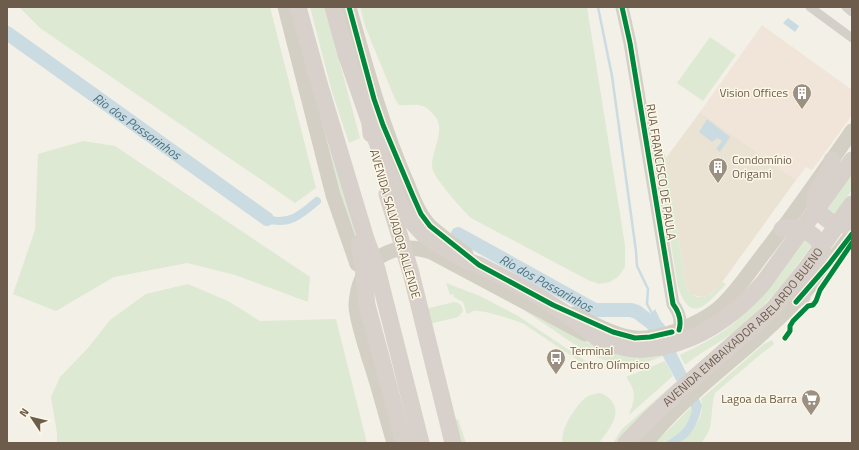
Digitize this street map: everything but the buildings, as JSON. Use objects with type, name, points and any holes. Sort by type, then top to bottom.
[{"type":"highway","points":[[295,8],[366,239],[377,269],[421,443]]},
{"type":"highway","name":"AVENIDA SALVADOR ALLENDE","points":[[338,10],[346,54],[370,123],[372,148],[411,273],[453,443]]},
{"type":"highway","points":[[370,123],[400,205],[413,223],[424,235],[437,244],[467,261],[479,265]]},
{"type":"highway","points":[[832,160],[832,167],[817,189],[814,200],[817,209],[826,219],[845,225]]},
{"type":"highway","name":"AVENIDA EMBAIXADOR ABELARDO BUENO","points":[[548,308],[585,327],[602,341],[632,348],[677,335],[704,332],[728,316],[752,296],[764,282],[852,160]]},
{"type":"highway","points":[[351,190],[350,202],[357,226],[367,305],[404,443]]},
{"type":"highway","name":"AVENIDA EMBAIXADOR ABELARDO BUENO","points":[[626,443],[649,419],[680,397],[702,378],[773,308],[821,248],[845,225],[852,204]]},
{"type":"highway","points":[[782,229],[793,227],[802,230],[816,238],[821,248],[822,257],[819,265],[803,287],[802,297]]},
{"type":"highway","name":"AVENIDA SALVADOR ALLENDE","points":[[479,265],[548,308]]},
{"type":"main road","points":[[295,8],[333,195],[365,285]]},
{"type":"main road","name":"AVENIDA SALVADOR ALLENDE","points":[[338,10],[400,167],[421,214],[430,226],[479,265]]},
{"type":"main road","name":"AVENIDA EMBAIXADOR ABELARDO BUENO","points":[[677,335],[709,316],[729,298],[782,229],[852,131]]},
{"type":"main road","name":"AVENIDA EMBAIXADOR ABELARDO BUENO","points":[[702,378],[764,333],[802,297],[852,234]]},
{"type":"main road","points":[[394,443],[356,307],[359,284],[366,270],[377,259],[385,254],[411,247],[426,250],[548,308]]},
{"type":"main road","name":"AVENIDA SALVADOR ALLENDE","points":[[548,308],[623,335],[652,342]]},
{"type":"main road","name":"AVENIDA EMBAIXADOR ABELARDO BUENO","points":[[646,443],[680,397]]},
{"type":"street","points":[[810,7],[852,38]]},
{"type":"street","points":[[846,7],[852,12]]},
{"type":"street","name":"RUA FRANCISCO DE PAULA","points":[[624,10],[673,304],[677,310],[681,322],[677,335]]},
{"type":"street","points":[[677,310],[698,322]]},
{"type":"shaded area","points":[[788,18],[799,26],[795,32],[783,23]]},
{"type":"shaded area","points":[[762,25],[852,90],[852,115],[812,170],[806,167],[796,180],[700,112]]},
{"type":"shaded area","points":[[700,112],[796,180],[718,288],[707,296],[701,297],[691,294],[686,286],[666,158]]},
{"type":"shaded area","points":[[707,119],[730,137],[720,152],[716,149],[722,141],[718,138],[712,142],[699,132]]},
{"type":"shaded area","points":[[655,309],[702,405],[698,421],[689,436],[677,443],[664,443],[679,433],[686,425],[692,409],[644,322]]},
{"type":"green space","points":[[19,7],[270,7],[316,188],[295,203],[40,28]]},
{"type":"green space","points":[[291,7],[342,178],[357,242],[336,187]]},
{"type":"green space","points":[[310,7],[325,7],[360,138],[349,143],[332,92]]},
{"type":"green space","points":[[360,7],[587,7],[625,245],[625,267],[619,276],[610,282],[599,284],[588,280],[471,218],[467,214],[437,178],[432,167],[432,160],[439,133],[437,120],[427,108],[417,105],[399,105],[395,99],[365,26]]},
{"type":"green space","points":[[710,37],[736,55],[703,101],[677,83]]},
{"type":"green space","points":[[655,133],[666,157],[686,286],[695,296],[704,297],[714,291],[722,282],[726,284],[700,308],[688,306],[678,287],[657,160],[651,136]]},
{"type":"green space","points":[[83,141],[115,146],[310,277],[308,302],[235,275],[187,263],[114,277],[56,311],[13,294],[35,230],[38,154]]},
{"type":"green space","points":[[852,173],[852,190],[833,217],[825,211]]},
{"type":"green space","points":[[806,237],[814,242],[770,299],[739,328],[685,365],[680,355],[720,333],[744,315],[772,283]]},
{"type":"green space","points":[[446,283],[480,296],[518,316],[584,360],[594,365],[594,368],[591,369],[524,324],[498,315],[483,312],[473,311],[467,314],[463,302],[454,297],[453,294],[450,295]]},
{"type":"green space","points":[[188,284],[228,301],[260,321],[336,319],[367,443],[57,443],[57,433],[51,397],[60,377],[88,348],[110,320],[146,294]]},
{"type":"green space","points":[[454,302],[458,303],[463,309],[458,317],[429,324],[425,309]]},
{"type":"green space","points":[[523,310],[597,347],[661,353],[663,356],[635,364],[611,362],[589,353],[577,346]]},
{"type":"green space","points":[[772,340],[773,345],[715,393],[709,431],[701,443],[679,443],[689,434],[700,418],[702,412],[701,399],[764,344]]},
{"type":"green space","points":[[665,361],[673,376],[629,415],[633,404],[634,395],[630,382],[626,377]]},
{"type":"green space","points":[[676,382],[678,386],[618,443],[613,443],[622,429]]},
{"type":"green space","points":[[600,393],[605,395],[614,404],[615,416],[613,422],[599,443],[563,443],[563,432],[577,407],[587,397]]},
{"type":"green space","points":[[691,407],[692,409],[690,416],[680,433],[669,440],[655,443]]},
{"type":"green space","points":[[458,419],[466,443],[456,443],[450,422]]},
{"type":"waterway","points":[[598,7],[612,76],[637,266],[648,289],[647,304],[653,315]]},
{"type":"waterway","name":"Rio dos Passarinhos","points":[[7,33],[267,219]]},
{"type":"waterway","points":[[267,219],[282,221],[295,218],[317,201]]},
{"type":"waterway","name":"Rio dos Passarinhos","points":[[458,234],[595,310],[631,310],[637,312],[658,328],[660,332]]},
{"type":"cycle path","points":[[349,7],[374,99],[383,125],[421,214],[430,226],[479,265],[553,305],[613,332],[635,338],[650,337],[672,332]]},
{"type":"cycle path","points":[[622,7],[630,43],[673,304],[680,319],[679,330]]},
{"type":"cycle path","points":[[796,302],[829,264],[852,234]]},
{"type":"cycle path","points":[[785,338],[790,331],[790,326],[793,321],[808,306],[813,305],[816,301],[820,290],[852,243]]},
{"type":"place","name":"Vision Offices","points":[[802,110]]},
{"type":"place","name":"Condomínio Origami","points":[[718,184]]},
{"type":"place","name":"Terminal Centro Olímpico","points":[[556,375]]},
{"type":"place","name":"Lagoa da Barra","points":[[811,416]]}]
